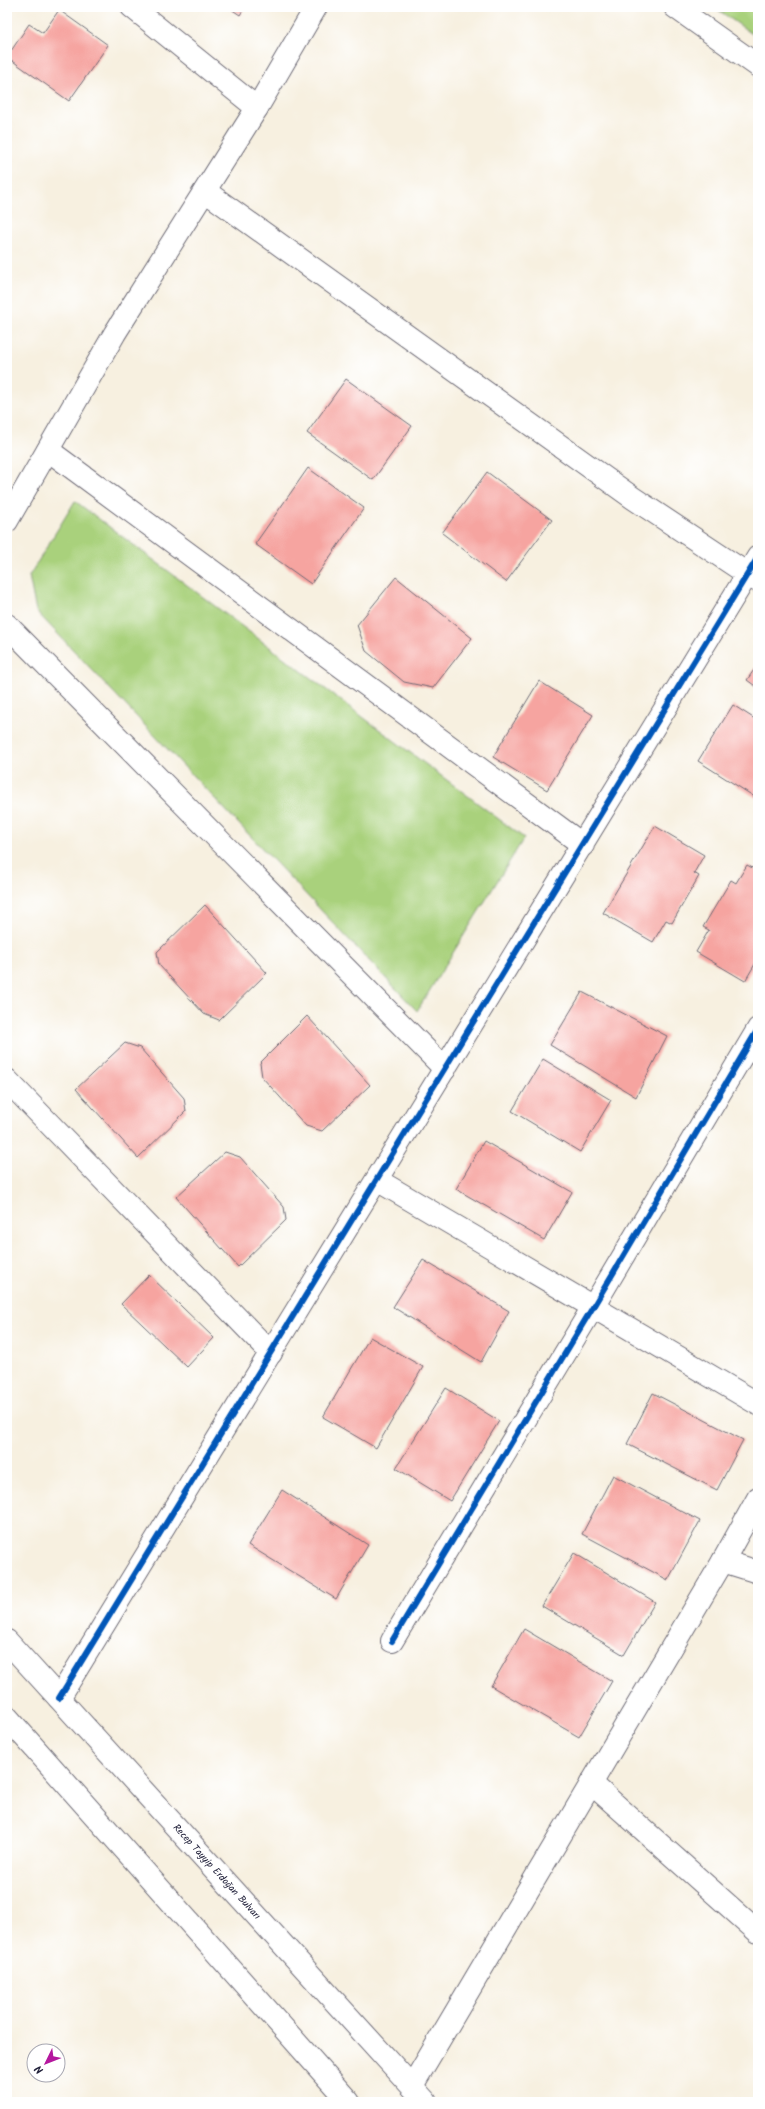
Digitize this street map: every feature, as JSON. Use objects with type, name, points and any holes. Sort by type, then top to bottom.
[{"type":"main road","points":[[132,7],[257,108]]},
{"type":"main road","points":[[7,521],[115,333],[257,108],[316,7]]},
{"type":"main road","points":[[675,7],[758,66]]},
{"type":"main road","points":[[59,1698],[583,845],[755,571],[633,498],[205,191]]},
{"type":"main road","points":[[48,450],[583,845]]},
{"type":"main road","points":[[7,625],[445,1069]]},
{"type":"main road","points":[[392,1641],[594,1307],[758,1029]]},
{"type":"main road","points":[[7,1080],[271,1353]]},
{"type":"main road","points":[[377,1180],[758,1404]]},
{"type":"main road","points":[[419,2094],[592,1783],[723,1561],[758,1498]]},
{"type":"main road","points":[[723,1561],[758,1572]]},
{"type":"main road","name":"Recep Tayyip Erdoğan Bulvarı","points":[[7,1641],[419,2094]]},
{"type":"main road","points":[[7,1717],[349,2102]]},
{"type":"main road","points":[[592,1783],[758,1932]]},
{"type":"green space","points":[[714,7],[758,7],[758,38]]},
{"type":"green space","points":[[75,501],[524,838],[417,1011],[36,611],[29,576]]},
{"type":"building","points":[[228,7],[245,7],[240,15]]},
{"type":"building","points":[[59,10],[108,45],[69,101],[7,57],[29,24],[43,33]]},
{"type":"building","points":[[346,379],[412,426],[373,480],[307,433]]},
{"type":"building","points":[[308,468],[364,508],[311,584],[255,544]]},
{"type":"building","points":[[487,472],[552,520],[506,582],[442,533]]},
{"type":"building","points":[[396,577],[472,638],[433,688],[404,682],[366,651],[357,625]]},
{"type":"building","points":[[758,664],[758,688],[747,680]]},
{"type":"building","points":[[539,681],[593,715],[547,790],[493,757]]},
{"type":"building","points":[[733,705],[758,721],[758,799],[698,761]]},
{"type":"building","points":[[655,826],[704,855],[694,873],[699,876],[672,923],[666,920],[653,942],[603,913]]},
{"type":"building","points":[[747,865],[758,871],[758,959],[745,981],[696,952],[709,930],[703,927],[731,880],[736,883]]},
{"type":"building","points":[[205,905],[267,973],[219,1020],[204,1014],[159,965],[157,952]]},
{"type":"building","points":[[582,992],[667,1036],[636,1097],[550,1045]]},
{"type":"building","points":[[307,1016],[370,1085],[322,1131],[306,1126],[262,1077],[260,1063]]},
{"type":"building","points":[[125,1043],[140,1048],[184,1098],[186,1111],[138,1158],[76,1089]]},
{"type":"building","points":[[543,1059],[611,1100],[580,1152],[512,1111]]},
{"type":"building","points":[[484,1141],[572,1192],[544,1240],[456,1189]]},
{"type":"building","points":[[225,1152],[240,1157],[284,1207],[286,1220],[238,1267],[176,1197]]},
{"type":"building","points":[[423,1260],[509,1311],[481,1362],[393,1307]]},
{"type":"building","points":[[149,1275],[214,1338],[187,1367],[121,1304]]},
{"type":"building","points":[[370,1337],[423,1367],[376,1448],[323,1417]]},
{"type":"building","points":[[446,1388],[499,1421],[450,1501],[396,1468]]},
{"type":"building","points":[[653,1393],[743,1440],[717,1490],[627,1444]]},
{"type":"building","points":[[613,1475],[700,1521],[668,1580],[582,1534]]},
{"type":"building","points":[[282,1490],[368,1545],[336,1599],[248,1545]]},
{"type":"building","points":[[574,1553],[655,1602],[624,1655],[542,1606]]},
{"type":"building","points":[[524,1629],[612,1681],[579,1737],[491,1686]]},
{"type":"cycle path","points":[[59,1698],[758,557]]},
{"type":"cycle path","points":[[392,1641],[758,1029]]}]
